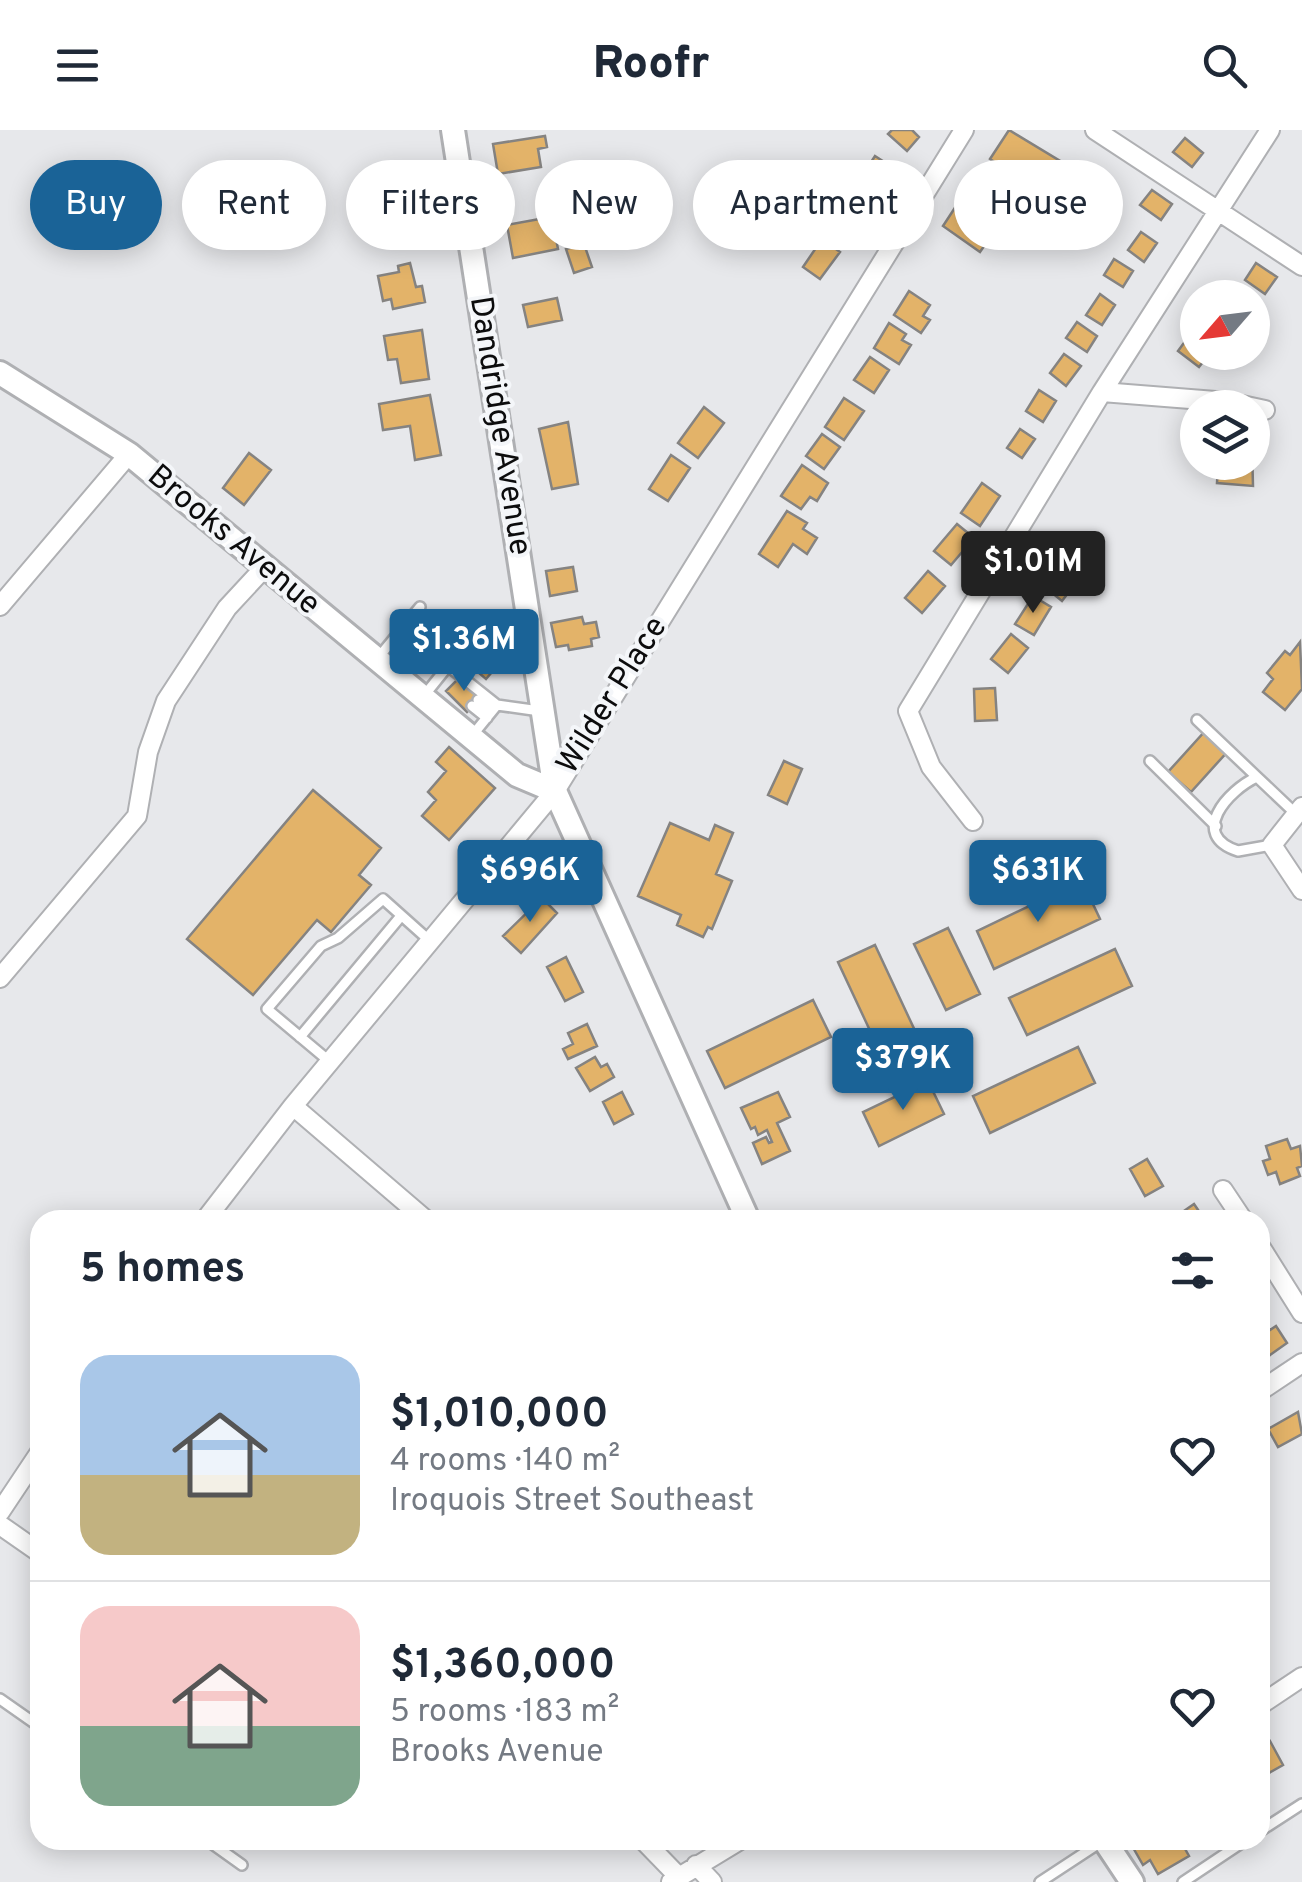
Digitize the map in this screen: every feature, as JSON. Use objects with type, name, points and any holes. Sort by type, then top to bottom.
[{"type":"street","name":"Dandridge Avenue","points":[[453,130],[555,790],[661,1014],[744,1210]]},
{"type":"street","name":"Wilder Place","points":[[213,1210],[329,1061],[555,790],[964,130]]},
{"type":"street","points":[[1094,130],[1302,266]]},
{"type":"street","points":[[973,821],[931,767],[908,711],[1102,392],[1270,130]]},
{"type":"street","name":"Brooks Avenue","points":[[0,374],[129,454],[377,660],[435,683],[471,737],[518,775],[555,790]]},
{"type":"street","points":[[1102,392],[1180,398]]},
{"type":"street","points":[[0,606],[129,454]]},
{"type":"street","points":[[0,978],[137,816],[148,752],[166,701],[227,608],[264,568]]},
{"type":"street","points":[[1299,810],[1272,845],[1302,890]]},
{"type":"street","points":[[293,1106],[414,1210]]},
{"type":"street","points":[[1224,1190],[1237,1210]]},
{"type":"street","points":[[1270,1262],[1302,1314]]},
{"type":"street","points":[[1270,1384],[1302,1363]]},
{"type":"street","points":[[30,1468],[0,1514],[30,1542]]},
{"type":"street","points":[[1270,1697],[1302,1677]]},
{"type":"street","points":[[651,1850],[674,1879],[722,1850]]},
{"type":"street","points":[[1111,1850],[1132,1882]]},
{"type":"street","points":[[696,1865],[712,1882]]},
{"type":"lane","points":[[377,660],[420,607]]},
{"type":"lane","points":[[435,683],[448,666],[492,712]]},
{"type":"lane","points":[[435,683],[452,685]]},
{"type":"lane","points":[[475,703],[492,712],[543,711]]},
{"type":"lane","points":[[471,737],[492,712]]},
{"type":"lane","points":[[1198,720],[1299,810]]},
{"type":"lane","points":[[1150,762],[1216,826]]},
{"type":"lane","points":[[1258,777],[1229,793],[1219,807],[1216,826],[1221,841],[1238,851],[1272,845]]},
{"type":"lane","points":[[329,1061],[267,1010],[321,946],[338,938],[383,898],[430,941]]},
{"type":"lane","points":[[300,1037],[402,916]]},
{"type":"lane","points":[[0,1699],[30,1720]]},
{"type":"lane","points":[[1270,1825],[1302,1804]]},
{"type":"lane","points":[[222,1850],[242,1864]]},
{"type":"lane","points":[[1040,1882],[1089,1850]]},
{"type":"lane","points":[[1183,1882],[1231,1850]]},
{"type":"building","points":[[892,130],[912,130],[919,137],[907,151],[888,134]]},
{"type":"building","points":[[1009,130],[1058,160],[991,160]]},
{"type":"building","points":[[545,136],[547,147],[538,149],[540,160],[535,160],[535,168],[515,171],[515,160],[496,160],[493,144]]},
{"type":"building","points":[[1185,138],[1203,153],[1192,167],[1173,152]]},
{"type":"building","points":[[1152,190],[1172,204],[1161,220],[1140,205]]},
{"type":"building","points":[[954,209],[954,234],[943,226]]},
{"type":"building","points":[[535,220],[535,250],[553,250],[513,258],[515,224]]},
{"type":"building","points":[[1141,232],[1157,243],[1144,262],[1128,250]]},
{"type":"building","points":[[566,250],[586,250],[592,267],[574,273]]},
{"type":"building","points":[[815,250],[840,252],[820,279],[803,267]]},
{"type":"building","points":[[1114,259],[1133,271],[1123,287],[1104,275]]},
{"type":"building","points":[[410,263],[416,287],[422,286],[425,302],[393,309],[391,299],[383,301],[378,276],[399,272],[398,266]]},
{"type":"building","points":[[1256,263],[1277,277],[1270,287],[1270,280],[1245,280]]},
{"type":"building","points":[[909,291],[930,305],[923,316],[930,320],[921,333],[894,315]]},
{"type":"building","points":[[1100,294],[1115,305],[1102,325],[1086,315]]},
{"type":"building","points":[[557,298],[562,320],[528,327],[523,305]]},
{"type":"building","points":[[1077,322],[1097,336],[1087,352],[1066,338]]},
{"type":"building","points":[[889,323],[906,334],[902,340],[911,345],[899,364],[874,348]]},
{"type":"building","points":[[422,330],[429,379],[401,383],[397,359],[388,360],[384,336]]},
{"type":"building","points":[[1064,354],[1081,366],[1066,386],[1050,373]]},
{"type":"building","points":[[870,357],[889,370],[874,393],[854,380]]},
{"type":"building","points":[[1039,390],[1056,401],[1043,422],[1026,411]]},
{"type":"building","points":[[430,395],[441,455],[415,460],[410,426],[383,430],[379,404]]},
{"type":"building","points":[[844,398],[864,411],[844,440],[825,427]]},
{"type":"building","points":[[704,407],[724,423],[698,458],[678,443]]},
{"type":"building","points":[[568,422],[578,484],[552,489],[539,429]]},
{"type":"building","points":[[1020,429],[1035,439],[1022,458],[1007,448]]},
{"type":"building","points":[[822,434],[840,447],[824,469],[806,456]]},
{"type":"building","points":[[249,453],[271,470],[244,505],[223,488]]},
{"type":"building","points":[[671,455],[690,468],[668,501],[649,489]]},
{"type":"building","points":[[802,465],[828,483],[817,501],[810,497],[801,509],[781,496]]},
{"type":"building","points":[[1253,480],[1253,486],[1217,483]]},
{"type":"building","points":[[982,483],[1000,496],[980,526],[961,513]]},
{"type":"building","points":[[787,511],[807,523],[803,529],[817,538],[807,554],[793,544],[778,567],[759,554]]},
{"type":"building","points":[[957,524],[974,538],[951,565],[934,551]]},
{"type":"building","points":[[573,567],[577,591],[550,596],[546,571]]},
{"type":"building","points":[[1053,567],[1075,584],[1062,601],[1040,583]]},
{"type":"building","points":[[928,571],[945,586],[922,613],[905,598]]},
{"type":"building","points":[[1033,596],[1051,607],[1034,635],[1015,624]]},
{"type":"building","points":[[466,616],[494,641],[489,646],[503,659],[486,679],[443,642]]},
{"type":"building","points":[[582,617],[584,624],[596,622],[599,637],[591,639],[592,646],[569,650],[568,645],[556,647],[551,623]]},
{"type":"building","points":[[1011,634],[1028,648],[1008,673],[991,659]]},
{"type":"building","points":[[1300,642],[1302,689],[1285,710],[1263,692],[1273,679],[1267,673],[1285,651],[1290,655]]},
{"type":"building","points":[[460,677],[481,698],[467,712],[446,691]]},
{"type":"building","points":[[995,688],[997,720],[975,721],[974,689]]},
{"type":"building","points":[[1206,730],[1229,750],[1191,792],[1168,772]]},
{"type":"building","points":[[449,747],[495,788],[449,840],[422,816],[436,800],[428,792],[446,771],[436,762]]},
{"type":"building","points":[[784,761],[802,769],[787,804],[768,795]]},
{"type":"building","points":[[313,790],[381,848],[359,875],[371,885],[331,932],[317,920],[253,995],[187,939]]},
{"type":"building","points":[[670,823],[709,840],[715,825],[733,833],[716,874],[732,881],[712,929],[708,927],[703,937],[677,925],[681,915],[638,896]]},
{"type":"building","points":[[1082,881],[1100,919],[994,969],[977,931]]},
{"type":"building","points":[[542,898],[557,913],[521,953],[503,936]]},
{"type":"building","points":[[948,928],[980,994],[946,1010],[914,944]]},
{"type":"building","points":[[875,945],[924,1050],[887,1067],[838,962]]},
{"type":"building","points":[[1115,949],[1132,986],[1027,1035],[1009,998]]},
{"type":"building","points":[[566,957],[583,992],[565,1001],[547,967]]},
{"type":"building","points":[[813,1000],[831,1037],[725,1088],[707,1051]]},
{"type":"building","points":[[587,1024],[597,1046],[568,1059],[563,1049],[573,1044],[568,1033]]},
{"type":"building","points":[[1078,1047],[1095,1083],[990,1133],[973,1096]]},
{"type":"building","points":[[595,1057],[601,1067],[607,1064],[614,1077],[590,1091],[576,1068]]},
{"type":"building","points":[[928,1081],[944,1114],[879,1146],[863,1112]]},
{"type":"building","points":[[622,1092],[633,1114],[614,1124],[603,1102]]},
{"type":"building","points":[[778,1092],[790,1117],[777,1123],[790,1151],[762,1164],[753,1143],[766,1137],[772,1142],[767,1130],[758,1135],[755,1127],[751,1129],[741,1108]]},
{"type":"building","points":[[1287,1139],[1291,1149],[1300,1146],[1302,1166],[1297,1168],[1300,1176],[1280,1184],[1276,1172],[1268,1175],[1263,1161],[1270,1159],[1266,1146]]},
{"type":"building","points":[[1147,1159],[1163,1186],[1145,1196],[1130,1169]]},
{"type":"building","points":[[1276,1326],[1287,1343],[1270,1355],[1270,1330]]},
{"type":"building","points":[[1298,1412],[1302,1434],[1278,1447],[1270,1428]]},
{"type":"building","points":[[1270,1741],[1283,1765],[1270,1772]]},
{"type":"building","points":[[1134,1850],[1186,1850],[1189,1856],[1158,1874],[1150,1860],[1143,1865]]}]
